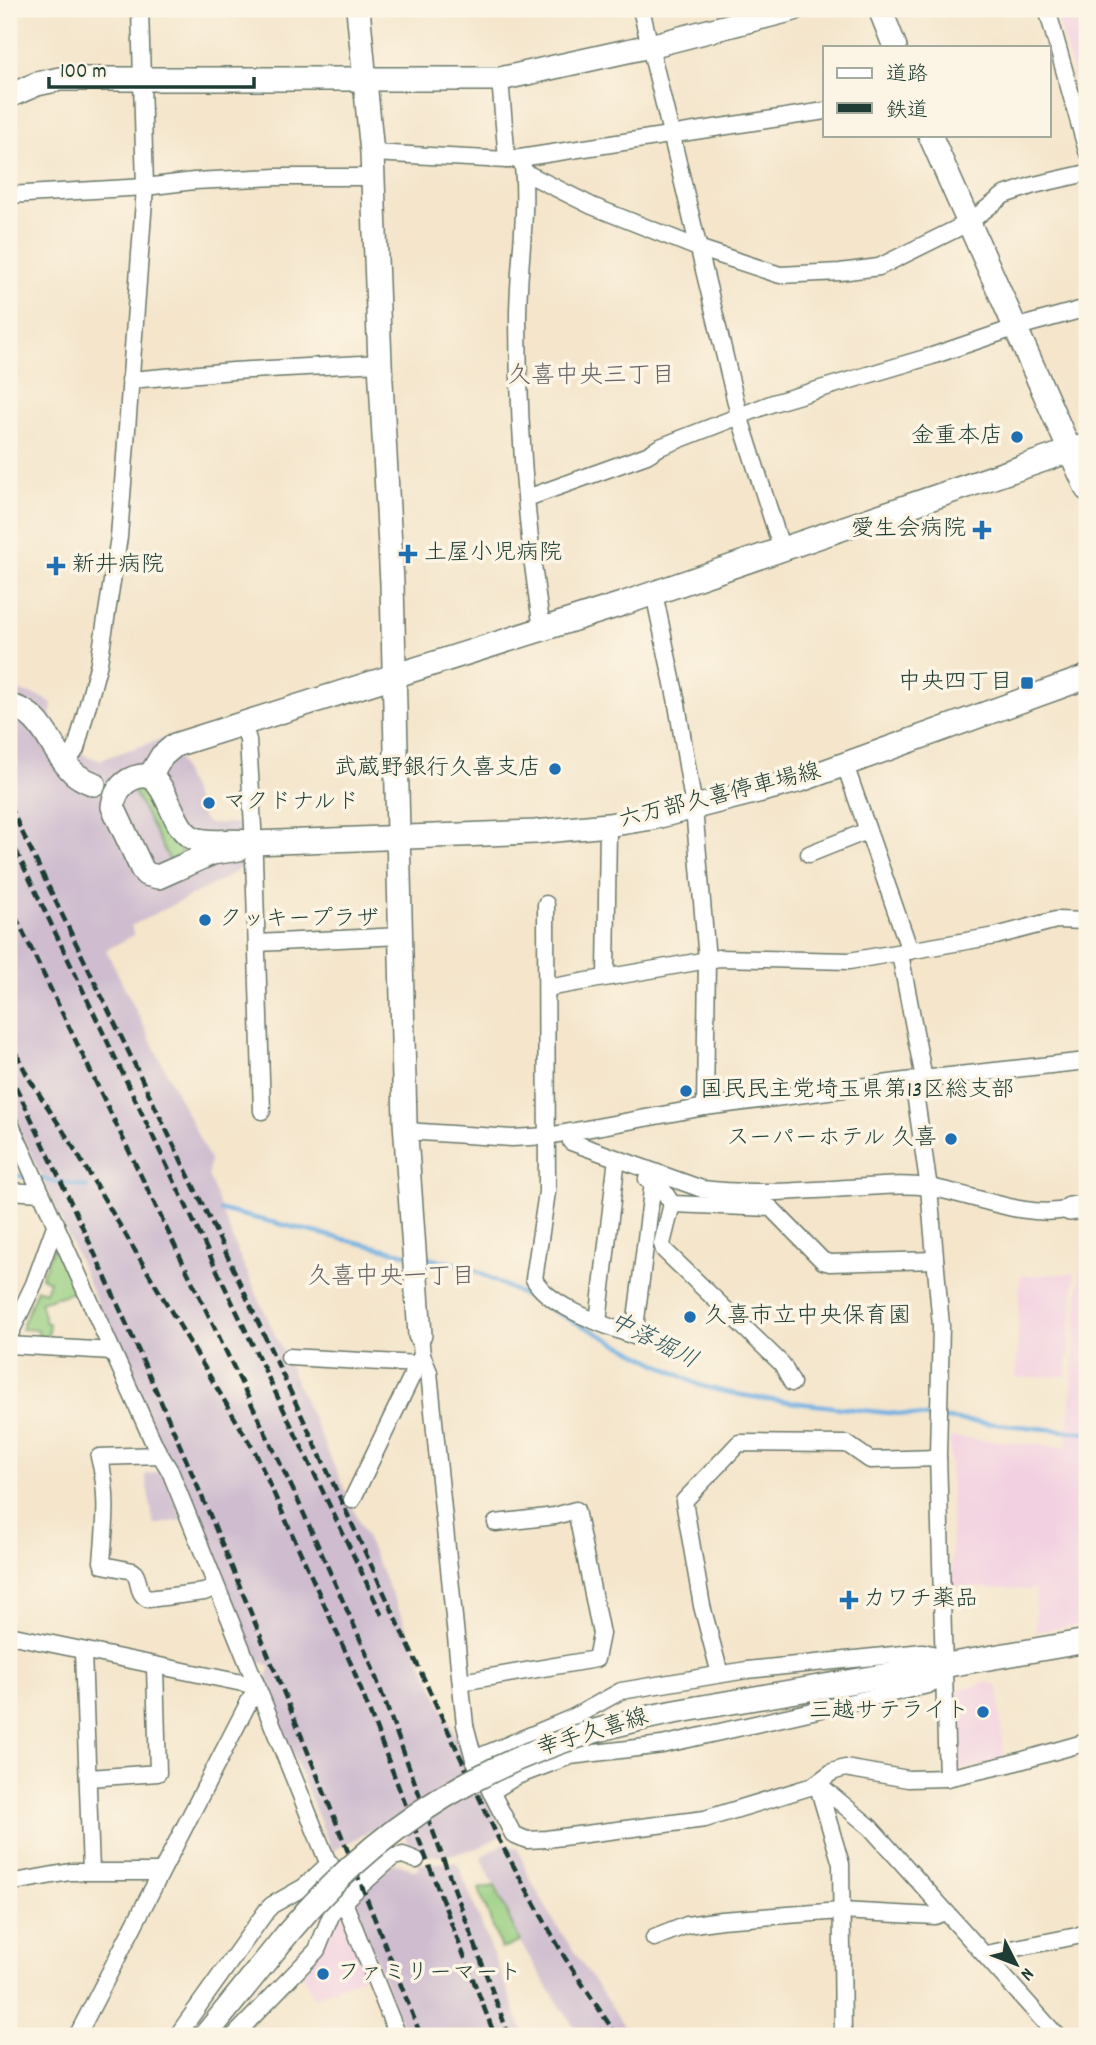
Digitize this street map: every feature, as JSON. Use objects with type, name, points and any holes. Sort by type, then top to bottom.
[{"type":"street","points":[[66,764],[76,749],[99,663],[119,537],[145,187],[140,9]]},
{"type":"street","points":[[358,9],[372,153],[396,676],[406,1131],[420,1351],[429,1372],[465,1725],[474,1759],[513,1834],[527,1840],[705,1819],[817,1783],[832,1772],[845,1768],[908,1779],[947,1777],[1009,1764],[1087,1742]]},
{"type":"street","points":[[642,9],[739,415],[782,550]]},
{"type":"street","points":[[9,96],[37,84],[60,79],[500,79],[650,46],[794,9]]},
{"type":"street","points":[[880,9],[895,46]]},
{"type":"street","points":[[1047,9],[1057,75],[1087,151]]},
{"type":"street","points":[[500,79],[517,163],[522,256],[518,314],[519,374],[531,559],[542,629]]},
{"type":"street","points":[[372,153],[517,163],[672,133],[823,111]]},
{"type":"street","points":[[930,136],[1014,328],[1078,448],[1087,489]]},
{"type":"street","points":[[517,163],[592,206],[698,248],[780,275],[879,267],[968,223],[1003,195],[1087,173]]},
{"type":"street","points":[[9,195],[145,187],[194,181],[278,177],[373,177]]},
{"type":"street","points":[[527,498],[647,455],[660,447],[739,415],[844,380],[932,356],[1087,307]]},
{"type":"street","points":[[130,380],[380,363]]},
{"type":"street","points":[[113,807],[117,791],[140,778],[175,745],[654,593],[1078,448]]},
{"type":"street","points":[[654,593],[676,698],[694,808],[707,960],[705,1107]]},
{"type":"street","name":"六万部久喜停車場線","points":[[253,843],[535,832],[608,825],[694,808],[801,780],[1087,677]]},
{"type":"street","points":[[12,701],[41,726],[66,764],[79,778],[94,784],[113,807],[146,874],[158,877],[212,853],[239,849],[253,843]]},
{"type":"street","points":[[243,724],[248,740],[262,1111]]},
{"type":"street","points":[[845,765],[905,953],[929,1188],[941,1326],[939,1458],[947,1777]]},
{"type":"street","points":[[94,784],[140,778],[158,783],[184,831],[188,857],[183,865]]},
{"type":"street","points":[[606,976],[608,825]]},
{"type":"street","points":[[184,831],[200,840],[240,840],[253,843]]},
{"type":"street","points":[[808,854],[867,831]]},
{"type":"street","points":[[545,904],[548,1136],[544,1220],[534,1279],[538,1285],[561,1304],[634,1336],[665,1189]]},
{"type":"street","points":[[547,988],[719,958],[849,961],[996,936],[1056,920],[1087,920]]},
{"type":"street","points":[[257,943],[401,936]]},
{"type":"street","points":[[406,1131],[512,1138],[570,1137],[705,1107],[918,1079],[1087,1061]]},
{"type":"street","points":[[9,1121],[112,1351],[170,1471],[398,2036]]},
{"type":"street","points":[[570,1137],[576,1151],[665,1189],[771,1208],[823,1261],[935,1260]]},
{"type":"street","points":[[570,1137],[665,1189],[812,1191],[905,1185],[1041,1213],[1079,1208]]},
{"type":"street","points":[[598,1322],[616,1166]]},
{"type":"street","points":[[665,1189],[663,1250],[782,1364],[792,1383]]},
{"type":"street","points":[[9,1191],[40,1191]]},
{"type":"street","points":[[9,1336],[34,1284],[55,1223]]},
{"type":"street","points":[[9,1345],[112,1351]]},
{"type":"street","points":[[289,1357],[420,1351]]},
{"type":"street","points":[[352,1500],[420,1351]]},
{"type":"street","points":[[720,1674],[702,1606],[684,1501],[739,1443],[847,1444],[870,1460],[939,1458]]},
{"type":"street","points":[[160,1454],[99,1457],[106,1487],[107,1507],[103,1565],[132,1571],[141,1593],[148,1599],[204,1592],[216,1587]]},
{"type":"street","points":[[461,1682],[596,1659],[601,1634],[576,1510],[555,1517],[496,1523]]},
{"type":"street","points":[[9,1636],[257,1686]]},
{"type":"street","name":"幸手久喜線","points":[[205,2036],[288,1933],[334,1883],[363,1857],[412,1817],[467,1783],[533,1751],[575,1735],[630,1720],[1087,1641]]},
{"type":"street","points":[[83,1652],[91,1871]]},
{"type":"street","points":[[474,1759],[572,1718],[621,1691],[720,1674],[923,1652],[932,1654],[945,1666]]},
{"type":"street","points":[[491,1792],[517,1776],[570,1756],[663,1745],[928,1685],[945,1666]]},
{"type":"street","points":[[89,1778],[158,1773],[154,1674],[156,1667]]},
{"type":"street","points":[[76,2036],[257,1686]]},
{"type":"street","points":[[817,1783],[841,1864],[843,2036]]},
{"type":"street","points":[[817,1783],[870,1827],[1057,2036]]},
{"type":"street","points":[[234,2036],[317,1950],[332,1913],[345,1900],[393,1857],[403,1856],[416,1860]]},
{"type":"street","points":[[177,2036],[267,1910],[304,1887],[330,1863]]},
{"type":"street","points":[[9,1883],[48,1874],[91,1871],[160,1872]]},
{"type":"street","points":[[654,1938],[687,1925],[721,1920],[841,1911],[935,1916],[944,1912]]},
{"type":"street","points":[[986,1954],[1087,1932]]},
{"type":"shaded area","points":[[1055,9],[1087,9],[1087,122]]},
{"type":"shaded area","points":[[9,618],[12,618],[16,690],[52,703],[51,718],[64,747],[99,760],[162,739],[176,753],[203,819],[209,824],[244,823],[242,867],[226,878],[131,926],[134,935],[106,950],[210,1160],[208,1175],[237,1250],[465,1757],[504,1834],[478,1848],[450,1855],[414,1856],[397,1817],[332,1851],[264,1683],[271,1667],[262,1662],[258,1668],[9,1108]]},
{"type":"shaded area","points":[[1084,1218],[1087,1219],[1087,1623],[1036,1632],[1035,1590],[952,1586],[950,1437],[1067,1447]]},
{"type":"shaded area","points":[[1075,1273],[1067,1376],[1016,1378],[1020,1276]]},
{"type":"shaded area","points":[[163,1471],[182,1520],[154,1525],[145,1475]]},
{"type":"shaded area","points":[[989,1682],[998,1687],[1004,1762],[958,1771],[953,1691]]},
{"type":"shaded area","points":[[507,1842],[509,1846],[517,1847],[529,1877],[556,1925],[631,2036],[580,2036],[549,1989],[520,1942],[481,1857]]},
{"type":"shaded area","points":[[392,1864],[419,1870],[418,1864],[458,1864],[525,2036],[406,2036],[353,1901]]},
{"type":"shaded area","points":[[342,1912],[367,1975],[314,1998],[302,1973]]},
{"type":"green space","points":[[141,783],[159,798],[181,849],[180,858],[172,865],[133,790]]},
{"type":"green space","points":[[56,1242],[77,1291],[40,1302],[46,1323],[49,1323],[47,1344],[38,1343],[38,1330],[21,1329],[37,1289],[45,1292],[49,1281],[41,1277]]},
{"type":"green space","points":[[495,1886],[520,1942],[501,1949],[479,1889]]},
{"type":"waterway","name":"中落堀川","points":[[9,1175],[29,1177]]},
{"type":"waterway","name":"中落堀川","points":[[41,1179],[87,1187]]},
{"type":"waterway","name":"中落堀川","points":[[221,1210],[406,1254]]},
{"type":"waterway","name":"中落堀川","points":[[421,1257],[464,1265],[699,1385],[716,1390],[788,1402],[1087,1433]]},
{"type":"railway","points":[[9,805],[225,1251],[499,1840],[565,1958],[617,2036]]},
{"type":"railway","points":[[9,836],[382,1615]]},
{"type":"railway","points":[[9,903],[294,1492],[369,1659],[509,2036]]},
{"type":"railway","points":[[9,1039],[28,1077],[69,1140],[255,1452],[351,1664],[495,2036]]},
{"type":"railway","points":[[9,1073],[120,1310],[225,1550],[421,2036]]},
{"type":"place","name":"金重本店","points":[[1017,437]]},
{"type":"place","name":"愛生会病院","points":[[982,530]]},
{"type":"place","name":"土屋小児病院","points":[[408,554]]},
{"type":"place","name":"新井病院","points":[[56,566]]},
{"type":"place","name":"中央四丁目","points":[[1027,683]]},
{"type":"place","name":"武蔵野銀行久喜支店","points":[[555,769]]},
{"type":"place","name":"マクドナルド","points":[[209,803]]},
{"type":"place","name":"クッキープラザ","points":[[205,920]]},
{"type":"place","name":"国民民主党埼玉県第13区総支部","points":[[686,1091]]},
{"type":"place","name":"スーパーホテル 久喜","points":[[951,1139]]},
{"type":"place","name":"久喜市立中央保育園","points":[[690,1317]]},
{"type":"place","name":"カワチ薬品","points":[[849,1600]]},
{"type":"place","name":"三越サテライト","points":[[983,1712]]},
{"type":"place","name":"ファミリーマート","points":[[323,1974]]},
{"type":"district","name":"久喜中央三丁目","points":[[591,377]]},
{"type":"district","name":"久喜中央一丁目","points":[[391,1278]]}]
